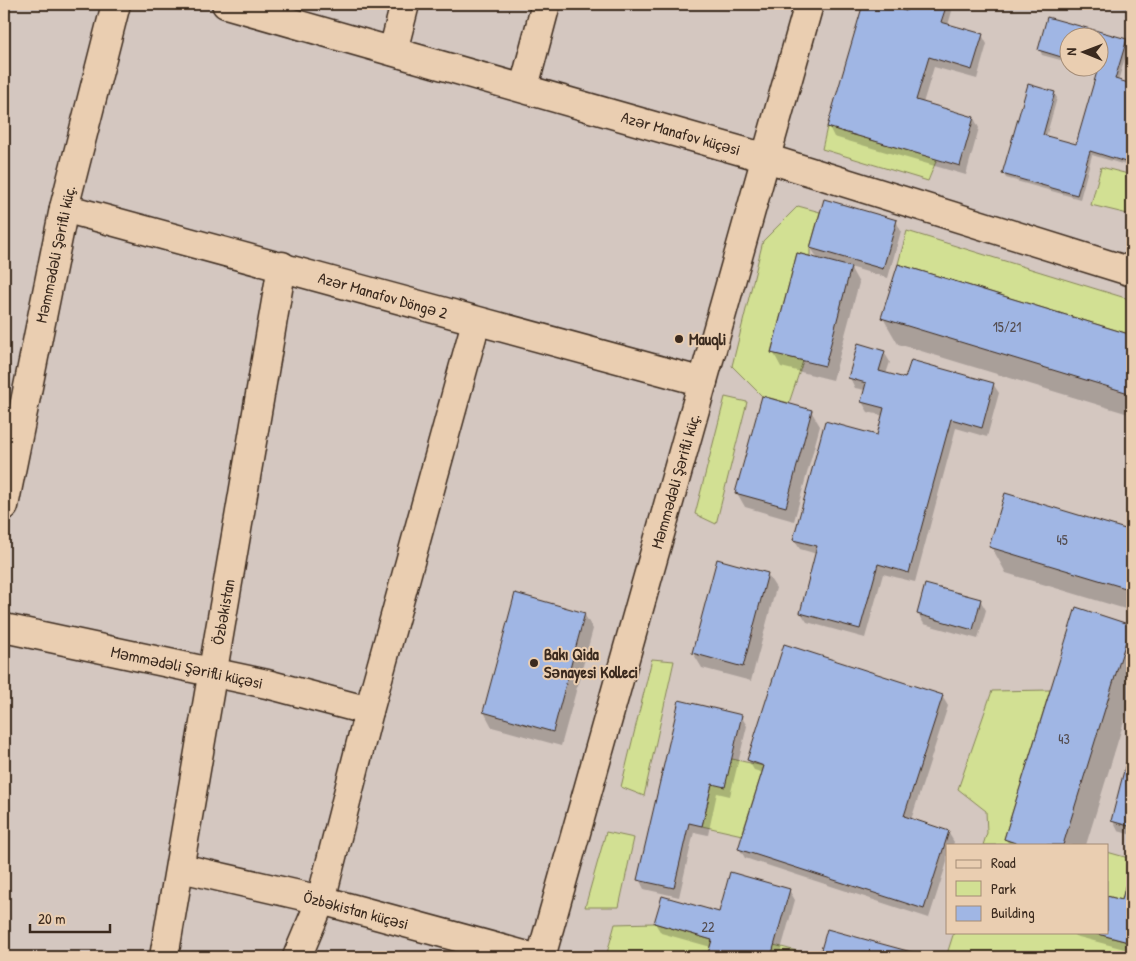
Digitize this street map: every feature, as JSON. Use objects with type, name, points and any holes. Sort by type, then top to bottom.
[{"type":"street","name":"Məmmədəli Şərifli küç.","points":[[4,506],[64,208],[116,4]]},
{"type":"street","name":"Azər Manafov küçəsi","points":[[226,4],[766,158],[1132,272]]},
{"type":"street","points":[[394,51],[405,4]]},
{"type":"street","points":[[524,88],[546,4]]},
{"type":"street","name":"Məmmədəli Şərifli küç.","points":[[541,957],[809,4]]},
{"type":"street","name":"Azər Manafov Döngə 2","points":[[64,208],[282,266],[476,322],[703,382]]},
{"type":"street","name":"Özbəkistan","points":[[164,957],[181,868],[282,266]]},
{"type":"street","points":[[297,957],[321,900],[370,711],[476,322]]},
{"type":"street","name":"Məmmədəli Şərifli küçəsi","points":[[4,628],[267,684],[370,711]]},
{"type":"street","name":"Özbəkistan küçəsi","points":[[181,868],[321,900],[531,957]]},
{"type":"green space","points":[[827,127],[937,159],[928,181],[822,149]]},
{"type":"green space","points":[[1101,167],[1132,175],[1132,215],[1091,205]]},
{"type":"green space","points":[[798,206],[820,212],[810,248],[810,256],[797,253],[771,352],[803,361],[789,403],[762,396],[732,366],[763,241]]},
{"type":"green space","points":[[907,231],[1132,300],[1132,335],[898,264]]},
{"type":"green space","points":[[725,397],[747,402],[716,524],[695,514]]},
{"type":"green space","points":[[652,659],[674,661],[644,796],[621,787]]},
{"type":"green space","points":[[1050,690],[1004,839],[1018,844],[983,844],[987,833],[986,811],[958,789],[992,691]]},
{"type":"green space","points":[[732,759],[764,766],[742,835],[702,826],[712,784]]},
{"type":"green space","points":[[606,832],[634,838],[619,907],[585,907]]},
{"type":"green space","points":[[1108,852],[1132,859],[1122,900],[1108,896]]},
{"type":"green space","points":[[654,923],[712,940],[707,957],[606,957],[615,924]]},
{"type":"green space","points":[[953,934],[1098,934],[1132,943],[1132,957],[946,957]]},
{"type":"green space","points":[[774,945],[819,957],[771,957]]},
{"type":"building","points":[[863,4],[881,4],[906,11],[909,4],[947,4],[941,22],[983,34],[972,70],[929,57],[916,100],[974,117],[960,166],[827,127]]},
{"type":"building","points":[[1047,17],[1087,28],[1058,28],[1058,56],[1038,50]]},
{"type":"building","points":[[1108,34],[1127,39],[1115,79],[1132,84],[1132,164],[1090,151],[1077,195],[1002,174],[1028,84],[1055,92],[1043,135],[1076,144],[1095,78],[1108,78]]},
{"type":"building","points":[[824,199],[897,220],[883,269],[810,248]]},
{"type":"building","points":[[797,253],[851,267],[825,366],[771,353]]},
{"type":"building","points":[[898,264],[1132,335],[1132,394],[881,318]]},
{"type":"building","points":[[858,343],[885,351],[879,371],[905,378],[911,360],[994,383],[982,428],[951,419],[909,573],[878,564],[860,629],[800,613],[817,546],[793,540],[825,421],[877,435],[884,408],[861,402],[866,383],[848,378]]},
{"type":"building","points":[[762,396],[812,410],[786,507],[735,493]]},
{"type":"building","points":[[1005,493],[1132,531],[1132,590],[989,547]]},
{"type":"building","points":[[717,559],[768,573],[743,667],[692,653]]},
{"type":"building","points":[[925,584],[981,599],[973,630],[917,614]]},
{"type":"building","name":"Bakı Qida Sənayesi Kolleci","points":[[515,593],[585,613],[553,732],[483,712]]},
{"type":"building","points":[[1076,607],[1131,625],[1063,844],[1018,844],[1004,839]]},
{"type":"building","points":[[784,644],[943,695],[904,816],[949,831],[924,909],[738,849],[764,766],[747,760]]},
{"type":"building","points":[[679,700],[742,715],[725,787],[712,784],[702,826],[689,823],[674,888],[637,880]]},
{"type":"building","points":[[1132,740],[1132,827],[1111,821]]},
{"type":"building","points":[[1132,857],[1132,943],[1098,934],[1108,934],[1108,896],[1122,900]]},
{"type":"building","points":[[730,872],[790,889],[771,957],[707,957],[712,940],[654,923],[662,896],[719,912]]},
{"type":"building","points":[[827,929],[915,953],[914,957],[819,957]]},
{"type":"place","name":"Mauqli","points":[[679,339]]},
{"type":"place","name":"Bakı Qida Sənayesi Kolleci","points":[[534,663]]}]
